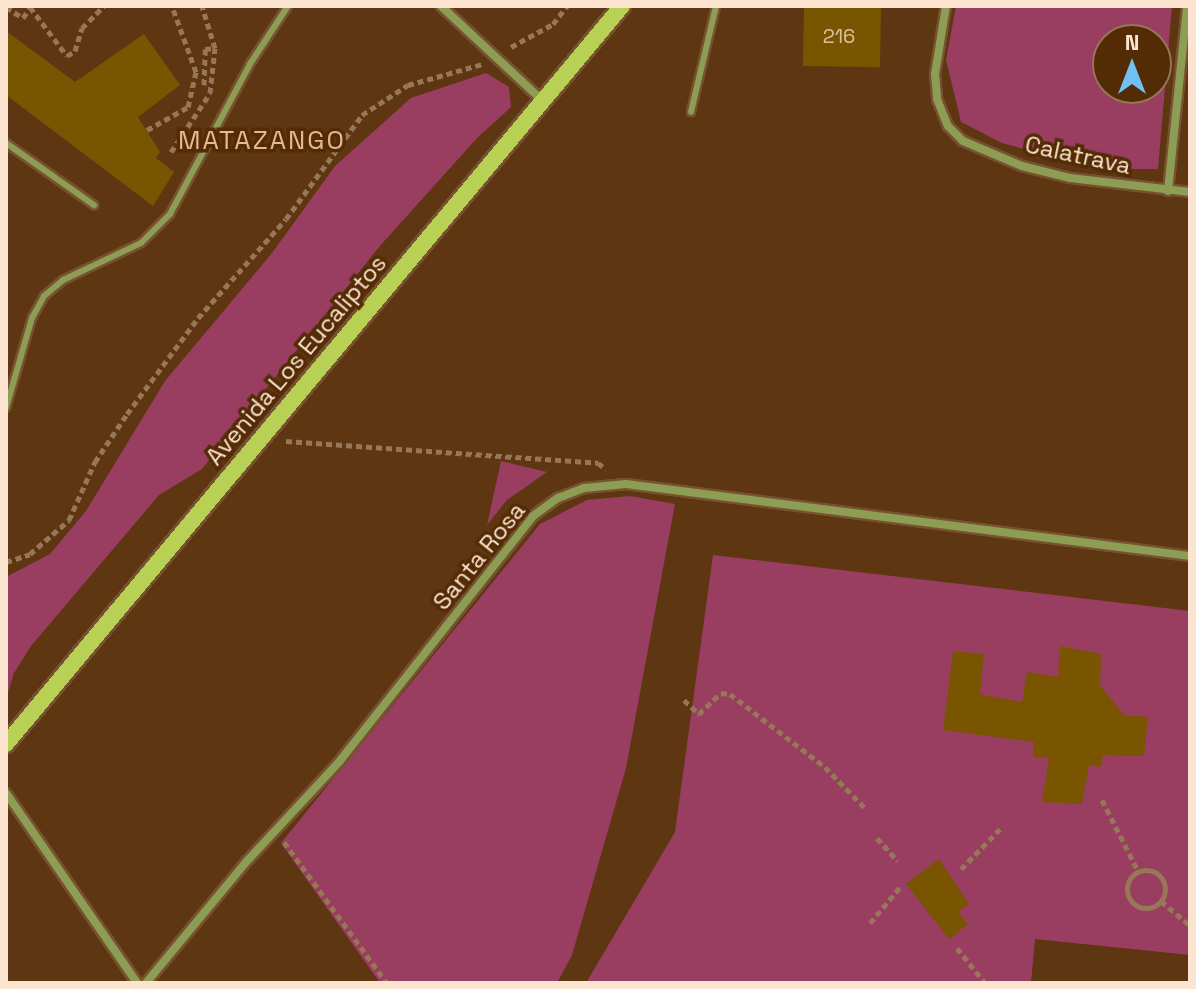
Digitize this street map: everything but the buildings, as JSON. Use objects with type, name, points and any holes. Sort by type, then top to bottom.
[{"type":"street","points":[[441,6],[543,102]]},
{"type":"street","name":"Avenida Los Eucaliptos","points":[[6,744],[622,6]]},
{"type":"street","name":"Calatrava","points":[[946,6],[935,74],[937,99],[948,126],[963,141],[1022,166],[1070,178],[1190,192]]},
{"type":"street","points":[[1168,191],[1187,6]]},
{"type":"street","name":"Santa Rosa","points":[[146,983],[408,679],[533,516],[558,498],[584,488],[626,484],[1190,556]]},
{"type":"street","points":[[6,793],[137,983]]},
{"type":"lane","points":[[6,408],[32,318],[44,296],[63,280],[141,243],[170,214],[250,64],[288,6]]},
{"type":"lane","points":[[691,112],[716,6]]},
{"type":"lane","points":[[6,143],[94,205]]},
{"type":"path","points":[[6,7],[23,18],[31,7],[67,56],[75,51],[82,28],[104,6]]},
{"type":"path","points":[[147,130],[188,107],[196,72],[172,6]]},
{"type":"path","points":[[171,152],[210,93],[215,48],[202,6]]},
{"type":"path","points":[[6,562],[30,554],[69,520],[95,462],[127,414],[198,318],[286,219],[317,169],[362,115],[408,85],[473,69],[553,24],[567,6]]},
{"type":"path","points":[[204,85],[205,49],[215,48]]},
{"type":"path","points":[[262,439],[598,463],[626,484]]},
{"type":"path","points":[[684,700],[699,714],[721,693],[730,694],[825,767],[867,810]]},
{"type":"path","points":[[1102,800],[1138,871]]},
{"type":"path","points":[[961,869],[1003,826]]},
{"type":"path","points":[[275,831],[387,983]]},
{"type":"path","points":[[877,838],[898,861]]},
{"type":"path","points":[[1138,871],[1160,875],[1165,888],[1161,901],[1144,908],[1128,896],[1130,877],[1138,871]]},
{"type":"path","points":[[870,923],[901,886]]},
{"type":"path","points":[[1161,901],[1190,925]]},
{"type":"path","points":[[957,948],[985,983]]},
{"type":"shaded area","points":[[956,6],[1172,6],[1170,24],[1092,24],[1092,104],[1164,104],[1158,169],[1098,169],[1002,143],[961,122],[946,60]]},
{"type":"shaded area","points":[[486,73],[509,87],[511,107],[478,137],[379,247],[202,469],[159,495],[31,646],[14,673],[6,699],[6,577],[50,554],[86,511],[165,381],[272,253],[335,166],[411,98]]},
{"type":"shaded area","points":[[501,461],[547,472],[507,500],[487,525]]},
{"type":"shaded area","points":[[630,496],[675,504],[626,768],[572,955],[557,983],[380,983],[281,843],[540,524],[587,500]]},
{"type":"shaded area","points":[[713,555],[1190,611],[1190,955],[1035,939],[1031,983],[586,983],[675,832]]},
{"type":"district","name":"MATAZANGO","points":[[262,141]]}]
